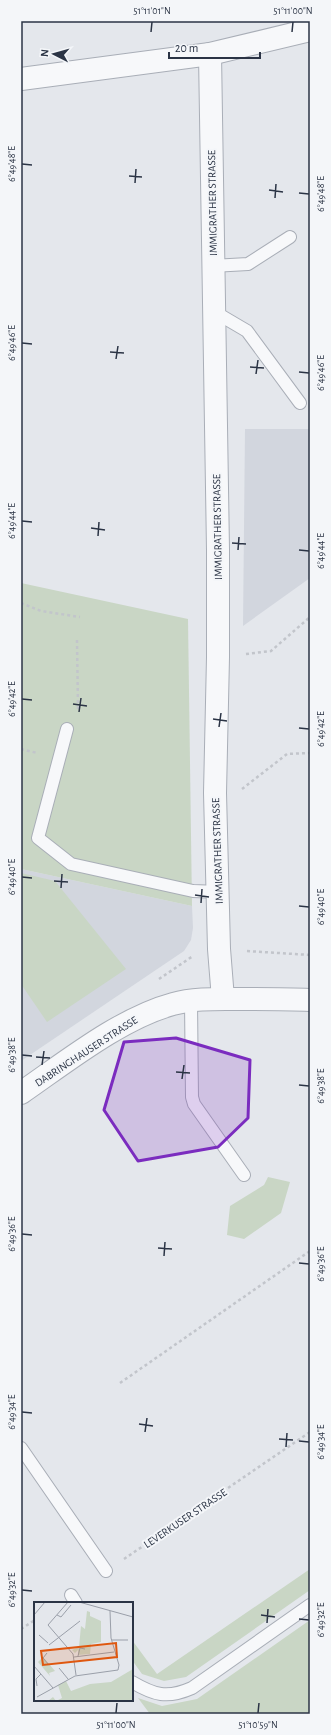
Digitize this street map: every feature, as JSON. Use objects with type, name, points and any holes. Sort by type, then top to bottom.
[{"type":"street","points":[[21,78],[210,54],[310,30]]},
{"type":"street","name":"IMMIGRATHER STRASSE","points":[[210,54],[212,266],[218,550],[218,657],[215,794],[219,949],[223,999]]},
{"type":"street","name":"DABRINGHAUSER STRASSE","points":[[21,1093],[125,1023],[148,1011],[174,1003],[191,1001],[223,999],[310,1000]]},
{"type":"lane","points":[[212,266],[248,264],[290,237]]},
{"type":"lane","points":[[213,311],[247,331],[300,403]]},
{"type":"lane","points":[[67,729],[38,838],[71,864],[193,891],[218,892]]},
{"type":"lane","points":[[191,1001],[192,1097],[194,1104],[244,1175]]},
{"type":"lane","points":[[21,1448],[106,1572]]},
{"type":"lane","points":[[133,1683],[148,1691],[163,1695],[178,1694],[192,1688],[310,1605]]},
{"type":"path","points":[[21,603],[41,611],[80,617]]},
{"type":"path","points":[[218,657],[271,651],[310,617]]},
{"type":"path","points":[[67,729],[79,732],[77,640]]},
{"type":"path","points":[[215,794],[235,794],[287,754],[310,752]]},
{"type":"path","points":[[120,1383],[310,1250]]},
{"type":"path","name":"LEVERKUSER STRASSE","points":[[106,1572],[310,1432]]},
{"type":"path","points":[[21,1629],[34,1621]]},
{"type":"highlighted area","points":[[176,1038],[250,1060],[248,1118],[218,1147],[138,1161],[104,1110],[124,1042]]},
{"type":"shaded area","points":[[245,429],[310,429],[310,578],[243,626]]},
{"type":"shaded area","points":[[21,869],[192,906],[193,928],[191,940],[184,951],[21,1061]]},
{"type":"green space","points":[[21,583],[188,619],[192,906],[21,869]]},
{"type":"green space","points":[[21,873],[55,881],[126,969],[47,1022],[21,984]]},
{"type":"green space","points":[[268,1177],[290,1182],[281,1213],[244,1239],[227,1235],[230,1206],[264,1185]]},
{"type":"green space","points":[[310,1569],[310,1590],[186,1677],[164,1681],[142,1674],[133,1661],[133,1641],[157,1674]]},
{"type":"green space","points":[[310,1620],[310,1713],[308,1714],[150,1714],[138,1698],[162,1706],[197,1699]]}]
